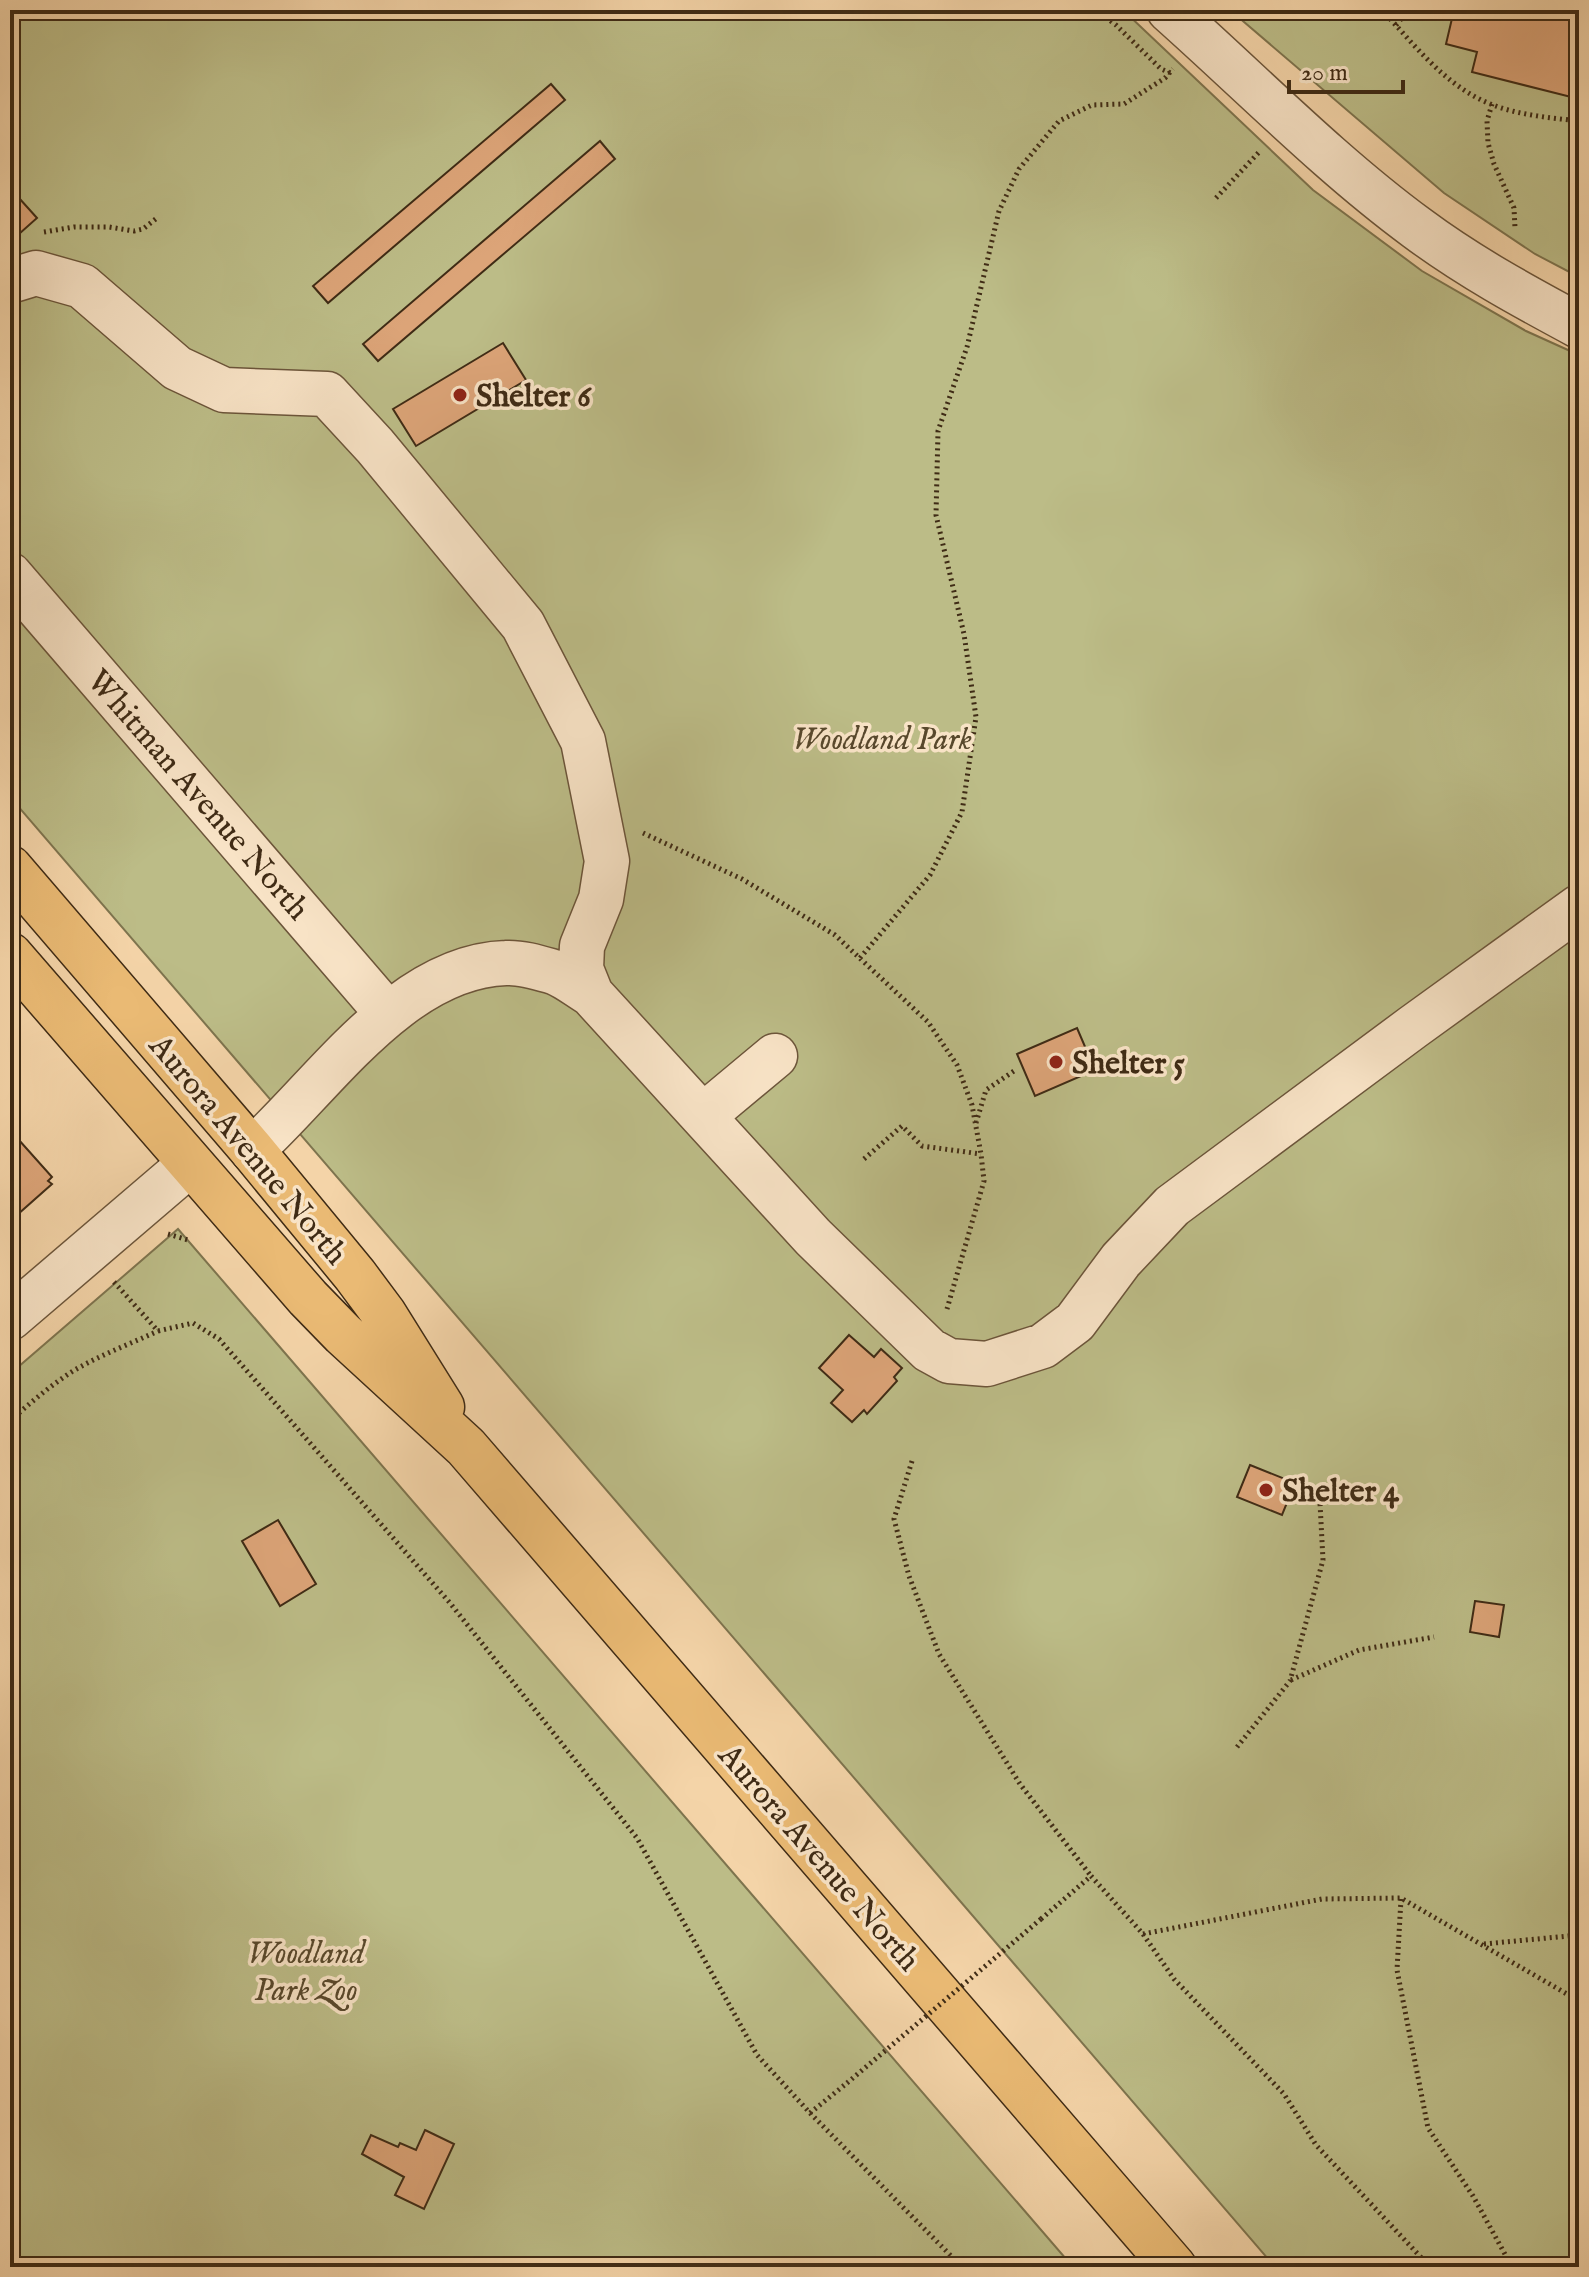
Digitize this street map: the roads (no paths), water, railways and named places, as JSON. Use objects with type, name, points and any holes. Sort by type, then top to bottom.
[{"type":"highway","name":"Aurora Avenue North","points":[[10,868],[355,1275],[384,1314],[466,1447]]},
{"type":"highway","name":"Aurora Avenue North","points":[[10,955],[317,1307],[466,1447],[1174,2267]]},
{"type":"street","points":[[1169,10],[1359,181],[1416,227],[1477,269],[1579,326]]},
{"type":"street","points":[[10,281],[36,273],[82,286],[177,368],[224,390],[327,394],[375,446],[523,625],[583,741],[607,861],[601,899],[582,946],[581,969],[591,994]]},
{"type":"street","name":"Whitman Avenue North","points":[[10,575],[388,1014]]},
{"type":"street","points":[[252,1150],[388,1014],[429,985],[484,965],[509,963],[558,973],[591,994],[813,1237],[929,1350],[949,1361],[987,1364],[1043,1346],[1075,1322],[1121,1260],[1172,1206],[1579,907]]},
{"type":"street","points":[[703,1116],[775,1056]]},
{"type":"street","points":[[10,1318],[190,1164]]},
{"type":"place","name":"Shelter 6","points":[[460,395]]},
{"type":"place","name":"Shelter 5","points":[[1056,1062]]},
{"type":"place","name":"Shelter 4","points":[[1266,1490]]},
{"type":"park label","name":"Woodland Park","points":[[882,738]]},
{"type":"park label","name":"Woodland Park Zoo","points":[[306,1970]]}]
